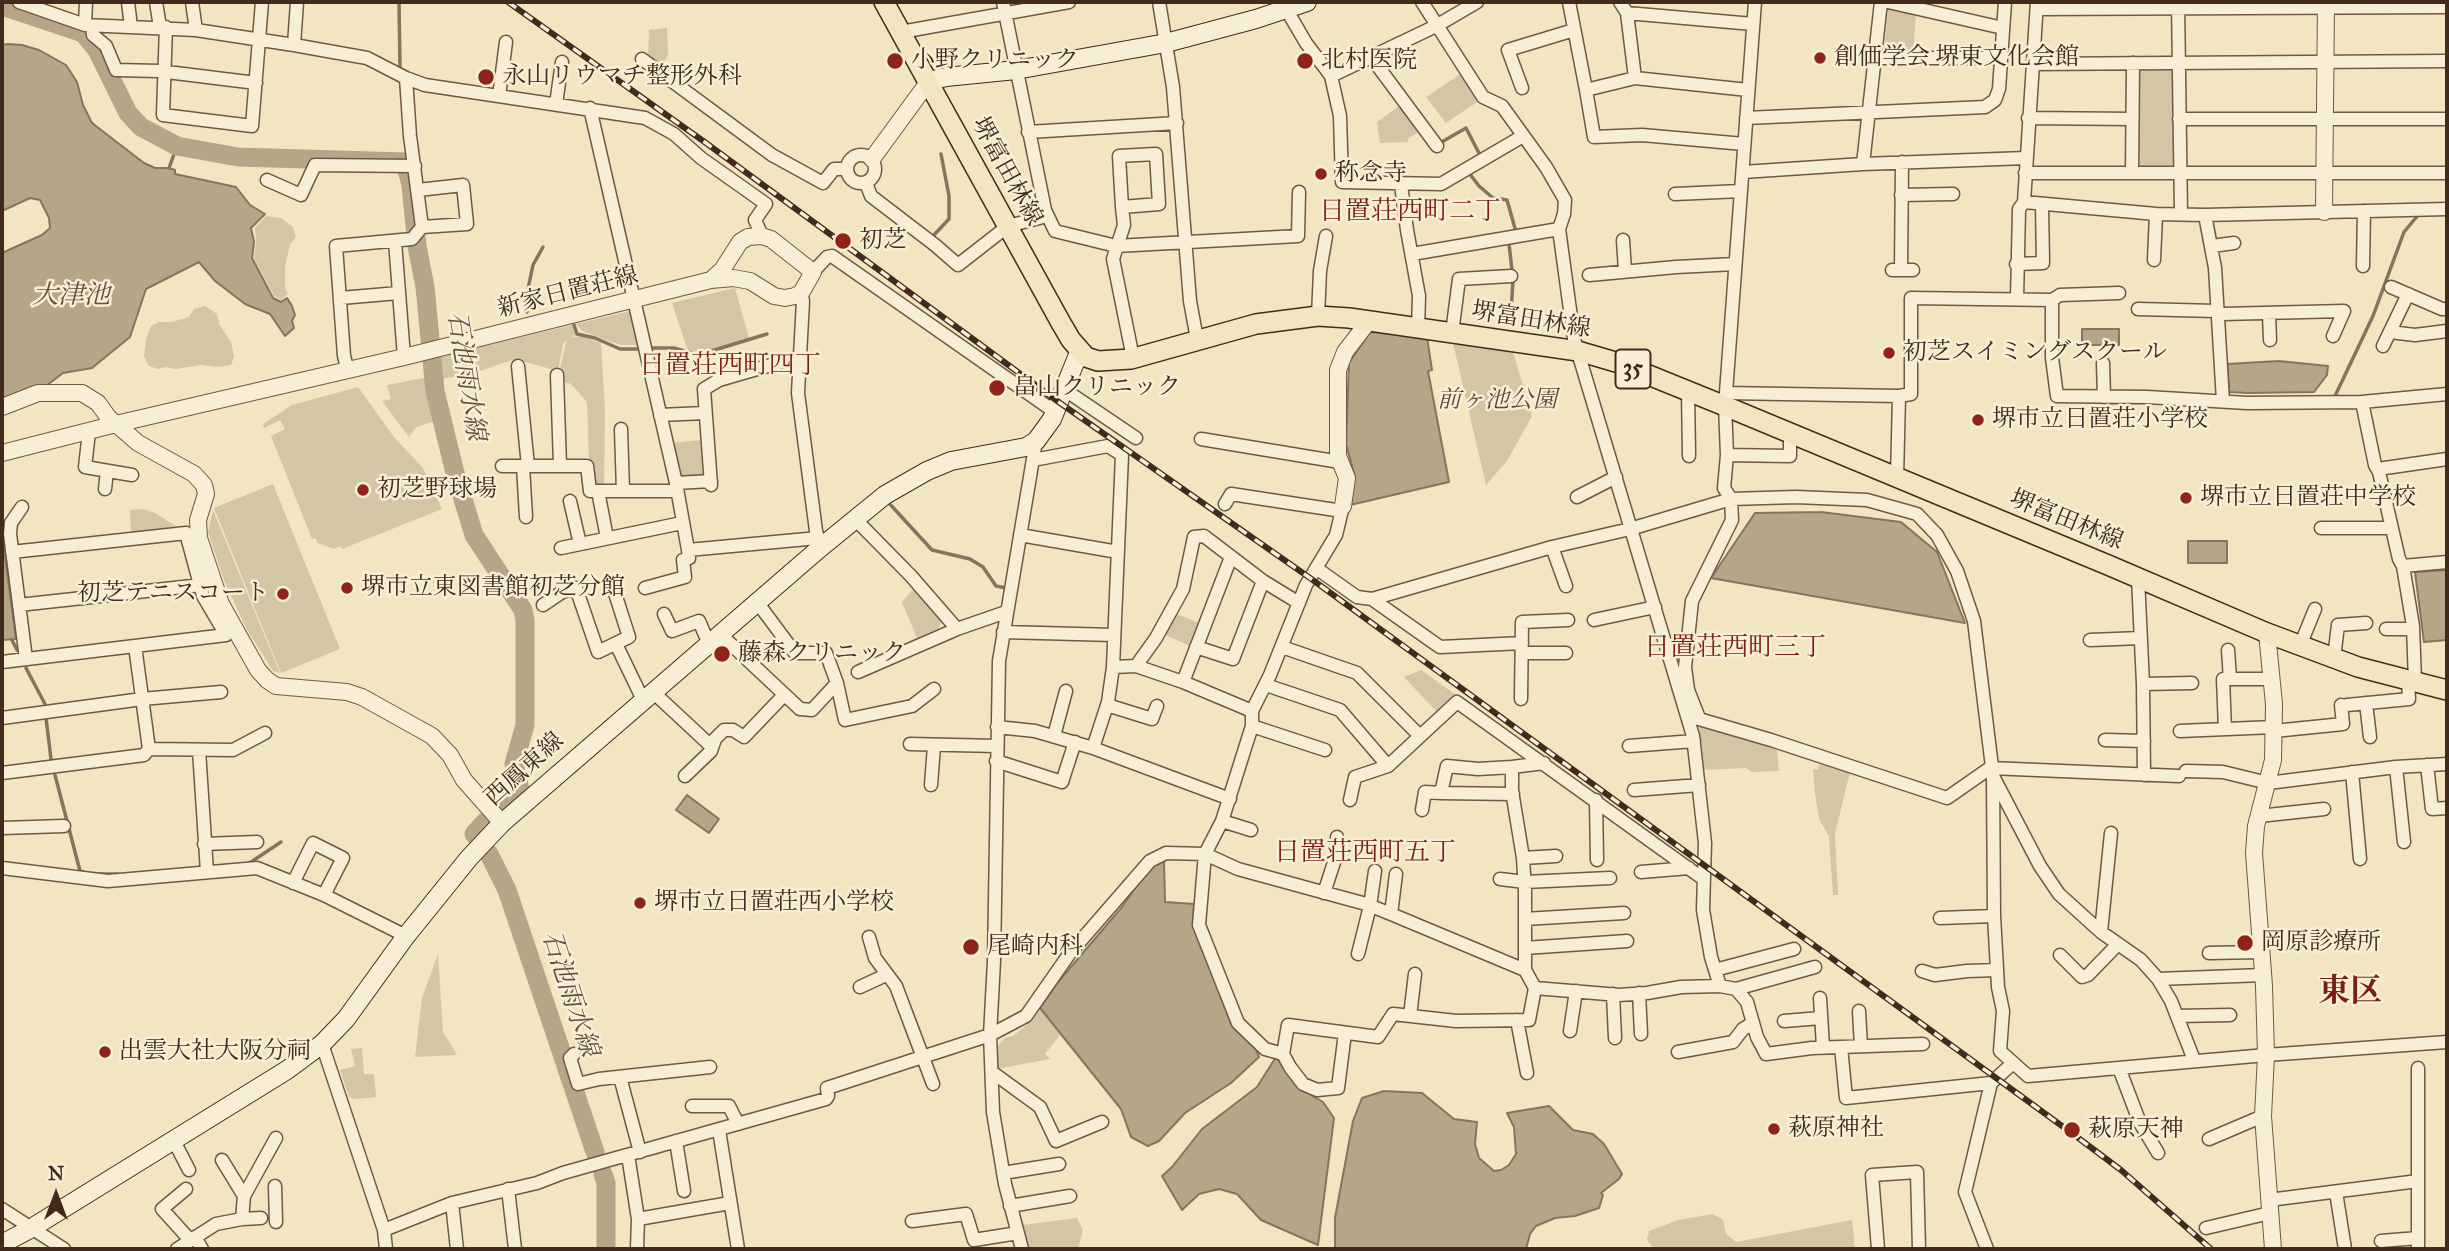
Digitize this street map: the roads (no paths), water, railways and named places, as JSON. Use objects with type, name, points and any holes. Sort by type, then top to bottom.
[{"type":"main road","name":"堺富田林線","points":[[884,2],[1061,323],[1086,357],[1098,361],[1133,358],[1256,324],[1318,316],[1578,351],[1619,363],[1688,391],[1726,400],[1790,433],[2267,634],[2334,658],[2447,690]]},
{"type":"main road","points":[[929,81],[1016,70],[1166,43],[1284,6],[1307,2]]},
{"type":"main road","points":[[1036,441],[1055,412],[1080,350]]},
{"type":"main road","name":"西鳳東線","points":[[2,1244],[288,1070],[322,1044],[346,1019],[469,858],[502,823],[757,602],[822,540],[885,495],[927,471],[951,461],[1026,447],[1036,441]]},
{"type":"street","points":[[19,2],[89,25],[196,30],[294,44],[367,58],[406,78],[448,89],[645,118],[674,134],[701,158],[766,204],[755,220],[762,236]]},
{"type":"street","points":[[86,2],[93,35],[106,47],[116,70],[164,72],[256,83]]},
{"type":"street","points":[[128,2],[131,27]]},
{"type":"street","points":[[156,2],[163,27],[163,115],[252,126],[262,2]]},
{"type":"street","points":[[192,2],[196,30]]},
{"type":"street","points":[[294,44],[297,2]]},
{"type":"street","points":[[901,32],[1004,8],[1069,2]]},
{"type":"street","points":[[1159,2],[1177,123],[1190,301],[1197,339]]},
{"type":"street","points":[[1422,2],[1483,97],[1502,106],[1546,167],[1565,200],[1559,229],[1574,339],[1679,694],[1694,717],[1947,798],[1991,772],[2144,775],[2223,772],[2267,783],[2396,767],[2447,764]]},
{"type":"street","points":[[1331,76],[1436,26],[1477,2]]},
{"type":"street","points":[[1569,2],[1594,137],[1642,135],[1744,144]]},
{"type":"street","points":[[1720,986],[1705,928],[1702,878],[1704,843],[1694,717],[1685,667],[1692,601],[1732,520],[1731,499],[1724,488],[1727,455],[1726,400],[1755,2]]},
{"type":"street","points":[[1863,164],[1881,2]]},
{"type":"street","points":[[1888,2],[2003,28]]},
{"type":"street","points":[[1746,118],[1990,105],[1998,94],[2005,2]]},
{"type":"street","points":[[2017,299],[2019,209],[2024,202],[2037,5],[2447,7]]},
{"type":"street","points":[[2178,5],[2181,214]]},
{"type":"street","points":[[2324,212],[2326,5]]},
{"type":"street","points":[[1284,6],[1306,43],[1331,76],[1340,116],[1342,182],[1441,184],[1523,136]]},
{"type":"street","points":[[1635,78],[1624,7],[1753,24]]},
{"type":"street","points":[[1004,8],[1047,216],[1055,230],[1116,246],[1298,236],[1299,192]]},
{"type":"street","points":[[1522,88],[1508,50],[1574,30]]},
{"type":"street","points":[[499,96],[506,42]]},
{"type":"street","points":[[1371,57],[1437,146]]},
{"type":"street","points":[[1874,58],[2001,58]]},
{"type":"street","points":[[642,59],[772,155],[823,183],[834,169],[847,169]]},
{"type":"street","points":[[2032,64],[2447,61]]},
{"type":"street","points":[[556,104],[562,62]]},
{"type":"street","points":[[2132,173],[2133,63]]},
{"type":"street","points":[[406,78],[410,136],[408,167],[418,190],[417,233]]},
{"type":"street","points":[[1586,90],[1635,78],[1748,90]]},
{"type":"street","points":[[872,159],[929,81]]},
{"type":"street","points":[[590,108],[677,487],[690,558],[682,560],[685,577],[653,588]]},
{"type":"street","points":[[2028,118],[2132,119]]},
{"type":"street","points":[[2179,119],[2447,119]]},
{"type":"street","points":[[1028,132],[1177,123]]},
{"type":"street","points":[[1122,207],[1159,204],[1156,154],[1119,156],[1122,207],[1124,225],[1113,259],[1133,358]]},
{"type":"street","points":[[858,155],[872,159],[875,173],[866,183],[853,181],[847,169],[850,160],[858,155]]},
{"type":"street","points":[[1742,172],[1902,162],[2026,158]]},
{"type":"street","points":[[1902,162],[1902,270]]},
{"type":"street","points":[[268,180],[301,195],[315,166],[408,167]]},
{"type":"street","points":[[2025,173],[2447,173]]},
{"type":"street","points":[[866,183],[871,196],[958,265],[1008,226],[1047,216]]},
{"type":"street","points":[[348,371],[344,356],[336,246],[395,241],[417,233],[467,224],[463,185],[418,190]]},
{"type":"street","points":[[1401,185],[1419,296],[1418,329]]},
{"type":"street","points":[[1675,194],[1741,191]]},
{"type":"street","points":[[1901,195],[1953,194]]},
{"type":"street","points":[[2024,202],[2156,214],[2205,215],[2447,208]]},
{"type":"street","points":[[2016,264],[2043,263],[2042,205]]},
{"type":"street","points":[[2363,265],[2364,211]]},
{"type":"street","points":[[2154,260],[2156,214]]},
{"type":"street","points":[[2205,215],[2215,268],[2223,401]]},
{"type":"street","points":[[1412,254],[1559,229]]},
{"type":"street","points":[[711,280],[722,270],[740,243],[748,237],[762,236],[771,239],[813,272]]},
{"type":"street","points":[[1318,316],[1320,271],[1326,236]]},
{"type":"street","points":[[1623,240],[1625,271]]},
{"type":"street","points":[[395,241],[404,357]]},
{"type":"street","points":[[2212,246],[2234,243]]},
{"type":"street","points":[[688,550],[822,540],[798,393],[803,301],[801,293],[813,272],[827,257],[832,256],[1055,412]]},
{"type":"street","points":[[1589,275],[1735,264]]},
{"type":"street","points":[[1452,333],[1459,279],[1511,276]]},
{"type":"street","name":"新家日置荘線","points":[[2,453],[431,351],[711,280],[733,278],[750,281],[774,296],[785,298],[801,293]]},
{"type":"street","points":[[2391,287],[2447,309]]},
{"type":"street","points":[[341,298],[398,293]]},
{"type":"street","points":[[1726,400],[1911,394],[1911,298],[2052,300],[2060,295],[2119,293]]},
{"type":"street","points":[[2383,346],[2408,294]]},
{"type":"street","points":[[2052,300],[2052,358],[2057,396],[2247,403],[2362,401],[2447,394]]},
{"type":"street","points":[[2138,309],[2216,311],[2222,314],[2269,314],[2304,318],[2344,311],[2339,331]]},
{"type":"street","points":[[2269,314],[2270,340]]},
{"type":"street","points":[[1283,1054],[1265,1049],[1238,1023],[1199,925],[1205,854],[1223,821],[1252,726],[1252,711],[1257,697],[1266,685],[1299,603],[1338,530],[1347,478],[1340,462],[1337,429],[1338,370],[1345,352],[1368,322]]},
{"type":"street","points":[[2390,332],[2414,335],[2447,331]]},
{"type":"street","points":[[502,466],[587,466],[590,491],[623,491],[711,483],[704,389],[719,380],[799,357]]},
{"type":"street","points":[[2103,363],[2104,397]]},
{"type":"street","points":[[518,366],[526,517]]},
{"type":"street","points":[[557,375],[560,466]]},
{"type":"street","points":[[1065,390],[1136,438]]},
{"type":"street","points":[[1688,391],[1689,456]]},
{"type":"street","points":[[2,407],[38,393],[82,393],[98,403],[116,424],[138,443],[194,474],[204,485],[206,494],[198,520],[199,538],[207,563],[221,604],[258,670],[276,686],[347,692],[362,697],[432,736],[450,755],[464,780],[502,823]]},
{"type":"street","points":[[1897,478],[1899,396]]},
{"type":"street","points":[[2180,731],[2343,724],[2344,705],[2409,699],[2413,629],[2403,566],[2399,559],[2362,401]]},
{"type":"street","points":[[660,415],[705,414]]},
{"type":"street","points":[[621,429],[623,491]]},
{"type":"street","points":[[89,432],[85,467],[132,475]]},
{"type":"street","points":[[1727,455],[1790,456],[1790,433]]},
{"type":"street","points":[[1201,439],[1340,462]]},
{"type":"street","points":[[1022,1249],[1010,1206],[993,1112],[990,1035],[994,961],[999,661],[1036,441]]},
{"type":"street","points":[[1032,460],[1108,446],[1122,455],[1113,667],[1107,705],[1093,748]]},
{"type":"street","points":[[2378,469],[2447,459]]},
{"type":"street","points":[[105,489],[107,471]]},
{"type":"street","points":[[1577,497],[1616,477]]},
{"type":"street","points":[[1917,514],[1924,489]]},
{"type":"street","points":[[597,491],[607,538]]},
{"type":"street","points":[[1225,504],[1231,494],[1342,508]]},
{"type":"street","points":[[1316,568],[1357,597],[1372,599],[1731,499],[1796,497],[1867,500],[1917,514],[1937,535],[1950,559],[1974,621],[1991,772],[1994,916],[1997,970],[2003,1011],[2000,1051],[2028,1076],[2194,1060],[2447,1042]]},
{"type":"street","points":[[570,501],[580,544]]},
{"type":"street","points":[[22,507],[11,523],[12,552],[26,659]]},
{"type":"street","points":[[855,519],[911,576],[957,629]]},
{"type":"street","points":[[561,548],[682,523]]},
{"type":"street","points":[[2329,525],[2392,528]]},
{"type":"street","points":[[2,662],[226,635],[203,596],[186,533],[12,552]]},
{"type":"street","points":[[1020,535],[1118,552]]},
{"type":"street","points":[[1136,666],[1156,638],[1183,590],[1194,537],[1205,536],[1263,581],[1299,603]]},
{"type":"street","points":[[1552,547],[1566,586]]},
{"type":"street","points":[[1183,681],[1231,557]]},
{"type":"street","points":[[2403,566],[2447,562]]},
{"type":"street","points":[[2138,578],[2144,775]]},
{"type":"street","points":[[1196,647],[1233,659],[1263,581]]},
{"type":"street","points":[[19,605],[201,585]]},
{"type":"street","points":[[543,605],[562,592],[576,588],[592,654],[629,637],[613,587]]},
{"type":"street","points":[[1372,599],[1440,647],[1522,648],[1566,653]]},
{"type":"street","points":[[757,602],[795,653],[826,653],[837,683],[845,720],[912,706],[934,689]]},
{"type":"street","points":[[1594,620],[1655,607]]},
{"type":"street","points":[[2300,646],[2315,609]]},
{"type":"street","points":[[858,672],[957,629],[1006,612]]},
{"type":"street","points":[[664,614],[672,631],[699,621],[715,639],[800,709],[812,710],[837,683]]},
{"type":"street","points":[[1521,699],[1522,622],[1568,620]]},
{"type":"street","points":[[2334,658],[2338,625],[2366,623]]},
{"type":"street","points":[[2386,629],[2413,629]]},
{"type":"street","points":[[1003,632],[1114,635]]},
{"type":"street","points":[[2267,634],[2274,729],[2273,761],[2259,816],[2254,853],[2266,1055],[2263,1116],[2273,1249]]},
{"type":"street","points":[[2090,640],[2141,638]]},
{"type":"street","points":[[616,644],[648,696],[711,746]]},
{"type":"street","points":[[2,773],[144,755],[149,749],[135,646]]},
{"type":"street","points":[[1282,647],[1357,673],[1420,736]]},
{"type":"street","points":[[2228,650],[2230,679]]},
{"type":"street","points":[[1113,667],[1136,666],[1183,681],[1252,711]]},
{"type":"street","points":[[2225,729],[2223,679],[2271,679]]},
{"type":"street","points":[[2143,684],[2192,683]]},
{"type":"street","points":[[1266,685],[1340,710],[1388,766]]},
{"type":"street","points":[[1054,736],[1066,691]]},
{"type":"street","points":[[2,718],[142,699],[221,692]]},
{"type":"street","points":[[685,776],[711,751],[711,746],[724,730],[733,730],[744,737],[784,695]]},
{"type":"street","points":[[1350,800],[1355,778],[1388,766],[1457,702],[1702,878]]},
{"type":"street","points":[[2366,703],[2370,737]]},
{"type":"street","points":[[1107,705],[1152,719],[1157,706]]},
{"type":"street","points":[[1252,726],[1325,750]]},
{"type":"street","points":[[997,727],[1035,731],[1075,742],[1230,799]]},
{"type":"street","points":[[149,749],[233,750],[265,733]]},
{"type":"street","points":[[2105,740],[2144,741]]},
{"type":"street","points":[[1629,746],[1694,741]]},
{"type":"street","points":[[996,761],[1062,782],[1075,742]]},
{"type":"street","points":[[910,744],[997,746]]},
{"type":"street","points":[[931,785],[934,746]]},
{"type":"street","points":[[199,750],[206,872]]},
{"type":"street","points":[[1441,793],[1447,766],[1478,769],[1544,763]]},
{"type":"street","points":[[2427,765],[2432,809],[2447,808]]},
{"type":"street","points":[[1345,1033],[1338,1088],[1317,1090],[1303,1084],[1283,1054],[1288,1025],[1378,1037],[1393,1014],[1456,1021],[1529,1020],[1535,988],[1525,970],[1525,882],[1512,767]]},
{"type":"street","points":[[2396,767],[2404,842]]},
{"type":"street","points":[[1991,772],[2040,866],[2059,894],[2101,932],[2141,960],[2158,979],[2177,1016],[2194,1060]]},
{"type":"street","points":[[2352,772],[2360,859]]},
{"type":"street","points":[[1634,790],[1699,785]]},
{"type":"street","points":[[1422,810],[1425,792],[1513,794]]},
{"type":"street","points":[[1596,800],[1597,860]]},
{"type":"street","points":[[2259,816],[2324,809]]},
{"type":"street","points":[[1223,821],[1251,830]]},
{"type":"street","points":[[2,828],[64,825]]},
{"type":"street","points":[[2101,932],[2111,833]]},
{"type":"street","points":[[1324,893],[1337,853],[1337,837]]},
{"type":"street","points":[[204,844],[257,842]]},
{"type":"street","points":[[293,883],[313,843],[343,858],[324,895]]},
{"type":"street","points":[[2096,848],[2110,849]]},
{"type":"street","points":[[384,1230],[452,1203],[537,1182],[564,1172],[826,1099],[827,1088],[990,1035],[1026,1016],[1070,953],[1150,861],[1166,853],[1205,854],[1238,869],[1370,906],[1525,970]]},
{"type":"street","points":[[1523,858],[1556,856]]},
{"type":"street","points":[[2,868],[108,881],[257,868],[324,895],[407,936]]},
{"type":"street","points":[[1641,872],[1689,868]]},
{"type":"street","points":[[1358,954],[1375,872]]},
{"type":"street","points":[[1391,914],[1396,874]]},
{"type":"street","points":[[1500,879],[1525,882],[1610,878]]},
{"type":"street","points":[[1525,919],[1624,913]]},
{"type":"street","points":[[1940,918],[1994,916]]},
{"type":"street","points":[[869,937],[875,958],[896,986],[933,1084]]},
{"type":"street","points":[[1525,948],[1627,941]]},
{"type":"street","points":[[2060,955],[2082,976],[2088,975],[2118,944]]},
{"type":"street","points":[[1715,970],[1794,949]]},
{"type":"street","points":[[2209,953],[2261,952]]},
{"type":"street","points":[[1535,988],[1613,994],[1681,987],[1720,986],[1736,989],[1815,967]]},
{"type":"street","points":[[1922,971],[1935,975],[1997,970]]},
{"type":"street","points":[[1410,1016],[1415,974]]},
{"type":"street","points":[[859,987],[886,975]]},
{"type":"street","points":[[2158,979],[2263,975]]},
{"type":"street","points":[[1736,989],[1747,1002],[1766,1054],[1823,1047],[1923,1044]]},
{"type":"street","points":[[1570,1031],[1576,991]]},
{"type":"street","points":[[1639,993],[1641,1034]]},
{"type":"street","points":[[1613,994],[1615,1038]]},
{"type":"street","points":[[1820,998],[1823,1047]]},
{"type":"street","points":[[1858,1011],[1861,1046]]},
{"type":"street","points":[[2177,1016],[2230,1015]]},
{"type":"street","points":[[1784,1021],[1821,1018]]},
{"type":"street","points":[[1517,1020],[1527,1073]]},
{"type":"street","points":[[1678,1052],[1706,1053],[1733,1042],[1743,1029],[1753,1023]]},
{"type":"street","points":[[322,1044],[384,1230],[386,1249]]},
{"type":"street","points":[[1841,1047],[1846,1098],[1991,1083]]},
{"type":"street","points":[[575,1054],[570,1058],[578,1084],[599,1079],[710,1067]]},
{"type":"street","points":[[1987,1249],[1965,1192],[1991,1083],[2013,1063]]},
{"type":"street","points":[[2119,1068],[2140,1123],[2158,1153]]},
{"type":"street","points":[[2381,1241],[2418,1244],[2418,1068]]},
{"type":"street","points":[[992,1072],[1040,1107],[1056,1141],[1102,1122]]},
{"type":"street","points":[[620,1077],[634,1153],[637,1249]]},
{"type":"street","points":[[692,1105],[729,1106],[738,1124]]},
{"type":"street","points":[[2208,1139],[2263,1116]]},
{"type":"street","points":[[719,1130],[738,1249]]},
{"type":"street","points":[[243,1219],[244,1196],[276,1138]]},
{"type":"street","points":[[174,1140],[189,1170]]},
{"type":"street","points":[[676,1141],[684,1191]]},
{"type":"street","points":[[222,1160],[244,1196]]},
{"type":"street","points":[[1003,1172],[1059,1164]]},
{"type":"street","points":[[1878,1249],[1872,1175],[1917,1172],[1919,1249]]},
{"type":"street","points":[[2206,1228],[2269,1206],[2336,1192],[2418,1181]]},
{"type":"street","points":[[275,1186],[276,1222]]},
{"type":"street","points":[[186,1189],[162,1209],[202,1249]]},
{"type":"street","points":[[508,1189],[515,1249]]},
{"type":"street","points":[[2336,1192],[2345,1249]]},
{"type":"street","points":[[1010,1206],[1070,1196]]},
{"type":"street","points":[[452,1203],[457,1249]]},
{"type":"street","points":[[638,1219],[730,1203]]},
{"type":"street","points":[[2,1209],[64,1249]]},
{"type":"street","points":[[912,1221],[966,1214],[974,1240],[1018,1233]]},
{"type":"street","points":[[177,1249],[216,1224],[261,1218]]},
{"type":"water","name":"大津池","points":[[2,45],[39,50],[66,65],[77,82],[83,105],[92,123],[144,163],[155,168],[175,170],[175,174],[236,187],[250,205],[265,214],[251,228],[254,242],[252,258],[273,298],[281,302],[287,298],[292,306],[295,315],[292,321],[294,328],[285,336],[270,314],[245,304],[215,281],[199,262],[146,289],[130,337],[92,368],[63,373],[46,386],[2,400],[2,253],[42,235],[50,228],[49,218],[40,200],[30,198],[2,211]]},
{"type":"water","points":[[2082,329],[2119,329],[2119,345],[2082,345]]},
{"type":"water","points":[[1370,332],[1427,337],[1432,370],[1428,371],[1449,482],[1350,505],[1354,473],[1346,444],[1349,363]]},
{"type":"water","points":[[2279,361],[2328,366],[2327,375],[2314,392],[2230,392],[2227,364]]},
{"type":"water","points":[[1821,512],[1901,522],[1937,552],[1965,623],[1711,578],[1755,513]]},
{"type":"water","points":[[2,534],[16,639],[2,640]]},
{"type":"water","points":[[2188,541],[2227,541],[2227,563],[2188,563]]},
{"type":"water","points":[[2447,570],[2447,640],[2424,642],[2415,572]]},
{"type":"water","points":[[687,795],[719,819],[709,833],[676,810]]},
{"type":"water","points":[[1164,860],[1165,902],[1194,904],[1193,923],[1231,1024],[1256,1049],[1259,1057],[1231,1083],[1185,1113],[1159,1141],[1148,1146],[1131,1137],[1121,1109],[1040,1008],[1059,981],[1122,907],[1153,862]]},
{"type":"water","points":[[1276,1057],[1298,1087],[1323,1102],[1334,1118],[1318,1245],[1261,1220],[1237,1194],[1219,1189],[1199,1194],[1182,1210],[1162,1176],[1202,1129],[1257,1087]]},
{"type":"water","points":[[1384,1091],[1422,1093],[1454,1119],[1477,1122],[1475,1144],[1479,1158],[1494,1171],[1509,1165],[1516,1154],[1514,1127],[1507,1113],[1549,1106],[1573,1130],[1593,1134],[1604,1144],[1622,1174],[1601,1193],[1603,1195],[1599,1208],[1575,1216],[1555,1218],[1536,1226],[1530,1234],[1526,1249],[1335,1249],[1335,1218],[1353,1121],[1362,1098]]},
{"type":"waterway","points":[[399,2],[400,68]]},
{"type":"waterway","name":"石池雨水線","points":[[2,6],[83,33],[97,50],[128,113],[141,127],[177,146],[238,157],[405,162],[411,185],[417,246],[425,287],[435,391],[455,473],[474,535],[523,610],[525,620],[525,725],[514,764],[520,790],[506,804]]},
{"type":"waterway","points":[[1440,143],[1466,128],[1482,159]]},
{"type":"waterway","points":[[169,168],[177,146]]},
{"type":"waterway","points":[[932,237],[949,219],[949,196],[941,154]]},
{"type":"waterway","points":[[1469,173],[1493,198],[1507,200],[1516,232]]},
{"type":"waterway","points":[[2335,396],[2373,316],[2404,232],[2419,214]]},
{"type":"waterway","points":[[1511,315],[1513,279],[1509,244],[1512,241]]},
{"type":"waterway","points":[[527,312],[525,303],[533,265],[543,247]]},
{"type":"waterway","points":[[574,325],[577,334],[595,338],[620,349],[641,349]]},
{"type":"waterway","points":[[648,348],[674,348],[698,355],[767,334]]},
{"type":"waterway","points":[[887,501],[932,550],[970,559],[983,567],[996,586],[1006,588]]},
{"type":"waterway","points":[[12,640],[17,650]]},
{"type":"waterway","points":[[26,668],[45,704]]},
{"type":"waterway","points":[[46,718],[51,759]]},
{"type":"waterway","points":[[55,775],[80,871],[86,873]]},
{"type":"waterway","name":"石池雨水線","points":[[477,837],[474,834],[485,822]]},
{"type":"waterway","points":[[248,864],[281,842]]},
{"type":"waterway","name":"石池雨水線","points":[[489,854],[507,890],[595,1152]]},
{"type":"waterway","points":[[97,874],[118,874]]},
{"type":"waterway","name":"石池雨水線","points":[[603,1174],[606,1183],[606,1249]]},
{"type":"railway","points":[[508,2],[706,143],[1060,403],[1310,578],[2073,1134],[2121,1170],[2211,1249]]},
{"type":"place","name":"創価学会 堺東文化会館","points":[[1820,58]]},
{"type":"place","name":"小野クリニック","points":[[895,61]]},
{"type":"place","name":"北村医院","points":[[1305,61]]},
{"type":"place","name":"永山リウマチ整形外科","points":[[486,77]]},
{"type":"place","name":"称念寺","points":[[1321,174]]},
{"type":"place","name":"初芝","points":[[843,241]]},
{"type":"place","name":"初芝スイミングスクール","points":[[1889,353]]},
{"type":"place","name":"畠山クリニック","points":[[997,388]]},
{"type":"place","name":"堺市立日置荘小学校","points":[[1978,420]]},
{"type":"place","name":"初芝野球場","points":[[363,490]]},
{"type":"place","name":"堺市立日置荘中学校","points":[[2186,498]]},
{"type":"place","name":"堺市立東図書館初芝分館","points":[[347,588]]},
{"type":"place","name":"初芝テニスコート","points":[[283,594]]},
{"type":"place","name":"藤森クリニック","points":[[722,654]]},
{"type":"place","name":"堺市立日置荘西小学校","points":[[640,903]]},
{"type":"place","name":"岡原診療所","points":[[2245,943]]},
{"type":"place","name":"尾崎内科","points":[[971,947]]},
{"type":"place","name":"出雲大社大阪分祠","points":[[105,1052]]},
{"type":"place","name":"萩原神社","points":[[1774,1129]]},
{"type":"place","name":"萩原天神","points":[[2072,1130]]},
{"type":"district","name":"日置荘西町二丁","points":[[1410,213]]},
{"type":"district","name":"日置荘西町四丁","points":[[730,367]]},
{"type":"district","name":"日置荘西町三丁","points":[[1735,649]]},
{"type":"district","name":"日置荘西町五丁","points":[[1365,854]]},
{"type":"district","name":"東区","points":[[2350,993]]},
{"type":"park label","name":"前ヶ池公園","points":[[1497,401]]}]
